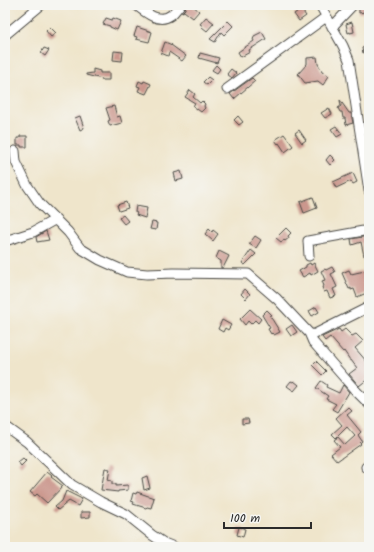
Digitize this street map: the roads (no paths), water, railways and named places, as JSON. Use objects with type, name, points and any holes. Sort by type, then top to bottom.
[{"type":"street","points":[[5,35],[41,5]]},
{"type":"street","points":[[136,5],[144,12],[157,18],[172,15],[180,5]]},
{"type":"street","points":[[320,5],[343,46],[349,60],[369,191]]},
{"type":"street","points":[[332,26],[352,5]]},
{"type":"street","points":[[227,89],[326,17]]},
{"type":"street","points":[[15,150],[16,162],[27,185],[40,204],[68,232],[80,248],[100,260],[127,272],[148,274],[174,272],[248,274],[277,299],[310,335],[313,342],[369,404]]},
{"type":"street","points":[[5,241],[33,232],[56,219]]},
{"type":"street","points":[[309,256],[308,241],[369,230]]},
{"type":"street","points":[[310,335],[313,336],[369,307]]},
{"type":"street","points":[[5,426],[27,442],[72,485],[101,502],[126,514],[152,535],[164,543],[174,547]]}]
